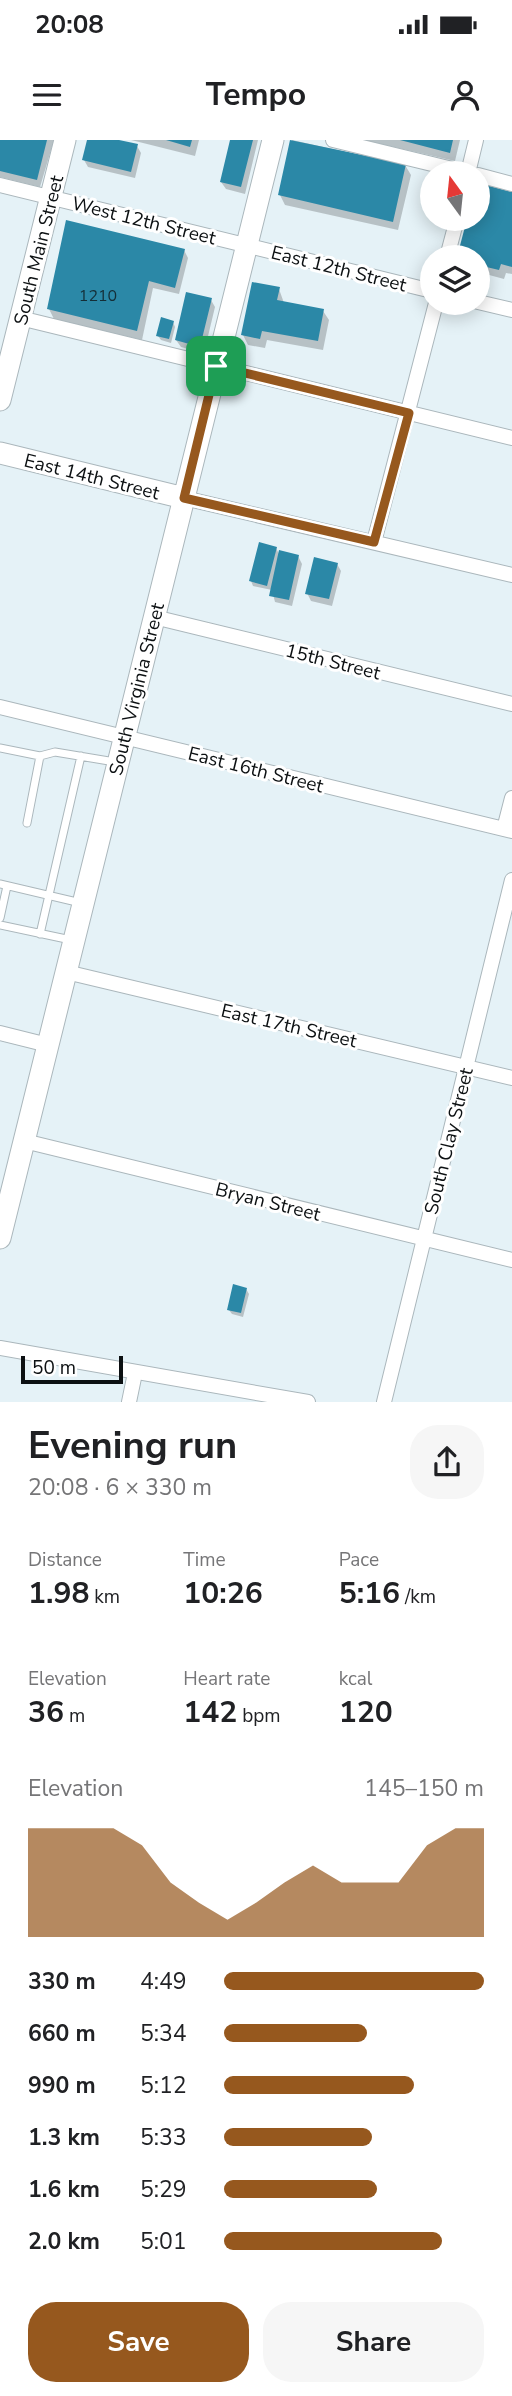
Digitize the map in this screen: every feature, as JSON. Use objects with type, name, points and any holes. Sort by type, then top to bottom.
[{"type":"main road","name":"South Main Street","points":[[2,387],[65,140]]},
{"type":"main road","name":"South Virginia Street","points":[[0,1238],[273,140]]},
{"type":"main road","name":"East 14th Street","points":[[0,453],[184,498]]},
{"type":"street","points":[[333,140],[420,161]]},
{"type":"street","points":[[471,161],[476,140]]},
{"type":"street","points":[[490,178],[512,184]]},
{"type":"street","name":"West 12th Street","points":[[0,185],[247,245]]},
{"type":"street","name":"East 12th Street","points":[[247,245],[420,287]]},
{"type":"street","points":[[490,305],[512,310]]},
{"type":"street","points":[[374,542],[433,315]]},
{"type":"street","points":[[20,318],[512,438]]},
{"type":"street","name":"East 14th Street","points":[[184,498],[512,575]]},
{"type":"street","name":"15th Street","points":[[154,617],[512,704]]},
{"type":"street","name":"East 16th Street","points":[[0,706],[508,830]]},
{"type":"street","points":[[508,830],[512,798]]},
{"type":"street","name":"South Clay Street","points":[[384,1402],[512,880]]},
{"type":"street","name":"East 17th Street","points":[[66,972],[512,1078]]},
{"type":"street","points":[[0,1033],[48,1045]]},
{"type":"street","name":"Bryan Street","points":[[24,1141],[512,1260]]},
{"type":"street","points":[[0,1348],[281,1400],[308,1402]]},
{"type":"street","points":[[129,1402],[135,1373]]},
{"type":"lane","points":[[0,748],[40,756],[55,752],[118,763]]},
{"type":"lane","points":[[27,823],[40,756]]},
{"type":"lane","points":[[40,934],[81,756]]},
{"type":"lane","points":[[0,918],[4,885],[83,903]]},
{"type":"lane","points":[[0,925],[74,941]]},
{"type":"building","points":[[0,140],[47,140],[37,180],[0,171]]},
{"type":"building","points":[[87,140],[119,140],[138,144],[131,172],[82,160]]},
{"type":"building","points":[[166,140],[192,140],[190,147]]},
{"type":"building","points":[[230,140],[253,140],[241,187],[220,182]]},
{"type":"building","points":[[290,140],[406,164],[393,222],[278,195]]},
{"type":"building","points":[[400,140],[453,140],[450,153]]},
{"type":"building","points":[[490,186],[512,192],[512,267],[501,264],[499,270],[490,268],[490,245],[460,245],[464,231],[490,231]]},
{"type":"building","points":[[66,220],[185,249],[175,288],[149,281],[137,331],[47,309]]},
{"type":"building","points":[[252,282],[280,287],[277,300],[324,309],[318,341],[262,331],[260,339],[241,335]]},
{"type":"building","points":[[186,292],[212,298],[200,347],[175,340]]},
{"type":"building","points":[[161,317],[174,321],[169,339],[156,336]]},
{"type":"building","points":[[259,542],[277,547],[267,586],[249,581]]},
{"type":"building","points":[[279,550],[299,555],[289,600],[269,596]]},
{"type":"building","points":[[314,557],[338,563],[329,599],[305,594]]},
{"type":"building","points":[[233,1284],[247,1288],[241,1313],[227,1310]]},
{"type":"route","points":[[216,366],[409,413],[374,542],[184,498],[216,366]]}]
